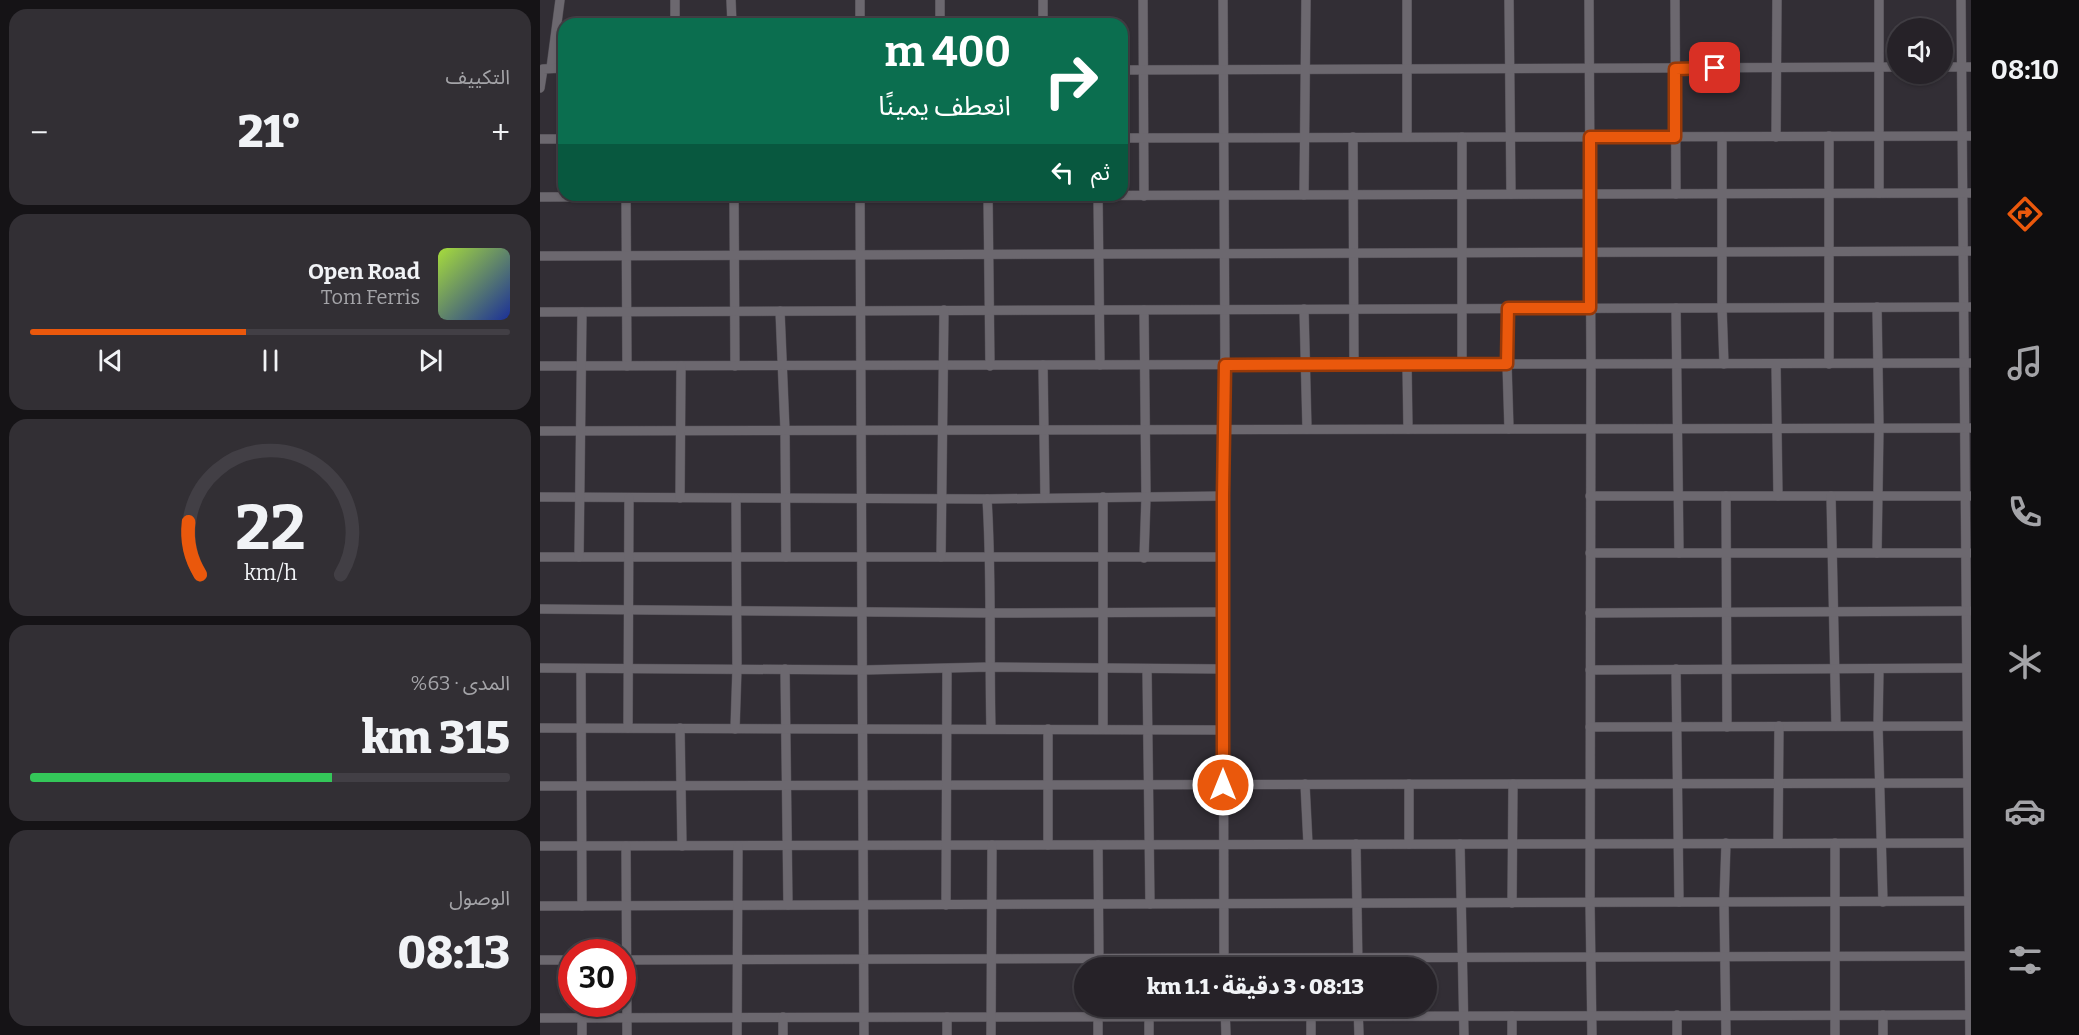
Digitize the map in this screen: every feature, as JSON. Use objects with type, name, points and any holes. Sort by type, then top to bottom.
[{"type":"street","points":[[540,88],[560,0]]},
{"type":"street","points":[[675,0],[675,18]]},
{"type":"street","points":[[731,0],[732,18]]},
{"type":"street","points":[[860,0],[860,18]]},
{"type":"street","points":[[940,0],[940,18]]},
{"type":"street","points":[[1043,0],[1043,18]]},
{"type":"street","points":[[1143,0],[1144,196]]},
{"type":"street","points":[[1223,0],[1224,957]]},
{"type":"street","points":[[1304,195],[1306,0]]},
{"type":"street","points":[[1407,0],[1407,137]]},
{"type":"street","points":[[1509,0],[1511,194]]},
{"type":"street","points":[[1589,0],[1592,1035]]},
{"type":"street","points":[[1675,0],[1676,194]]},
{"type":"street","points":[[1776,136],[1777,0]]},
{"type":"street","points":[[1879,0],[1879,193]]},
{"type":"street","points":[[1961,0],[1966,67],[1967,136],[1970,1035]]},
{"type":"street","points":[[1128,70],[1887,67]]},
{"type":"street","points":[[1829,136],[1829,364]]},
{"type":"street","points":[[1128,138],[1967,136]]},
{"type":"street","points":[[1353,137],[1354,365]]},
{"type":"street","points":[[1462,137],[1462,364]]},
{"type":"street","points":[[1722,137],[1724,364]]},
{"type":"street","points":[[540,139],[558,139]]},
{"type":"street","points":[[1128,196],[1967,193]]},
{"type":"street","points":[[540,198],[558,198]]},
{"type":"street","points":[[626,201],[627,366]]},
{"type":"street","points":[[734,201],[735,366]]},
{"type":"street","points":[[860,201],[864,1035]]},
{"type":"street","points":[[988,201],[990,366]]},
{"type":"street","points":[[1098,201],[1100,365]]},
{"type":"street","points":[[540,256],[1967,251]]},
{"type":"street","points":[[1876,307],[1879,428],[1877,553]]},
{"type":"street","points":[[540,312],[1967,307]]},
{"type":"street","points":[[1508,308],[1509,429]]},
{"type":"street","points":[[1676,308],[1679,553]]},
{"type":"street","points":[[1144,309],[1146,497],[1144,558]]},
{"type":"street","points":[[1304,309],[1307,429]]},
{"type":"street","points":[[941,557],[944,310]]},
{"type":"street","points":[[780,311],[785,430],[786,557]]},
{"type":"street","points":[[579,557],[582,312]]},
{"type":"street","points":[[540,366],[1968,363]]},
{"type":"street","points":[[1776,364],[1778,496]]},
{"type":"street","points":[[1043,365],[1045,498]]},
{"type":"street","points":[[1407,365],[1408,429]]},
{"type":"street","points":[[680,498],[681,366]]},
{"type":"street","points":[[540,431],[1968,428]]},
{"type":"street","points":[[540,497],[987,499],[1223,496]]},
{"type":"street","points":[[1590,496],[1968,496]]},
{"type":"street","points":[[1726,496],[1727,727]]},
{"type":"street","points":[[1831,496],[1836,726]]},
{"type":"street","points":[[1103,497],[1103,729]]},
{"type":"street","points":[[628,728],[629,498]]},
{"type":"street","points":[[735,729],[736,499]]},
{"type":"street","points":[[987,499],[992,613],[989,667],[991,729]]},
{"type":"street","points":[[1590,553],[1968,553]]},
{"type":"street","points":[[540,557],[1224,557]]},
{"type":"street","points":[[540,609],[992,613],[1224,612]]},
{"type":"street","points":[[1590,613],[1969,611]]},
{"type":"street","points":[[540,669],[864,670],[989,667],[1224,669]]},
{"type":"street","points":[[1590,669],[1969,668]]},
{"type":"street","points":[[581,669],[582,906]]},
{"type":"street","points":[[785,669],[788,905]]},
{"type":"street","points":[[946,905],[947,669]]},
{"type":"street","points":[[1147,669],[1150,904]]},
{"type":"street","points":[[1676,669],[1678,902]]},
{"type":"street","points":[[1879,669],[1880,843],[1883,902]]},
{"type":"street","points":[[1778,843],[1779,726]]},
{"type":"street","points":[[1590,727],[1969,726]]},
{"type":"street","points":[[540,728],[1224,730]]},
{"type":"street","points":[[680,728],[682,846]]},
{"type":"street","points":[[1048,729],[1048,845]]},
{"type":"street","points":[[540,786],[1969,783]]},
{"type":"street","points":[[1305,784],[1308,844]]},
{"type":"street","points":[[1409,784],[1409,844]]},
{"type":"street","points":[[1512,903],[1513,784]]},
{"type":"street","points":[[1726,843],[1724,902],[1726,1035]]},
{"type":"street","points":[[1835,843],[1835,1035]]},
{"type":"street","points":[[540,846],[1969,843]]},
{"type":"street","points":[[1356,844],[1358,957]]},
{"type":"street","points":[[1460,844],[1464,1035]]},
{"type":"street","points":[[991,1035],[992,845]]},
{"type":"street","points":[[1098,845],[1099,957]]},
{"type":"street","points":[[625,939],[626,846]]},
{"type":"street","points":[[738,846],[738,1035]]},
{"type":"street","points":[[540,906],[1970,901]]},
{"type":"street","points":[[1437,959],[1970,956]]},
{"type":"street","points":[[636,960],[991,959],[1074,962]]},
{"type":"street","points":[[540,960],[558,960]]},
{"type":"street","points":[[540,1018],[992,1017],[1074,1013]]},
{"type":"street","points":[[1437,1015],[1970,1015]]},
{"type":"street","points":[[1677,1015],[1677,1035]]},
{"type":"street","points":[[1883,1015],[1883,1035]]},
{"type":"street","points":[[1512,1016],[1512,1035]]},
{"type":"street","points":[[783,1017],[783,1035]]},
{"type":"street","points":[[947,1017],[947,1035]]},
{"type":"street","points":[[1098,1017],[1098,1035]]},
{"type":"street","points":[[1149,1017],[1149,1035]]},
{"type":"street","points":[[1226,1017],[1226,1035]]},
{"type":"street","points":[[1311,1017],[1311,1035]]},
{"type":"street","points":[[1358,1017],[1359,1035]]},
{"type":"street","points":[[582,1018],[582,1035]]},
{"type":"street","points":[[627,1018],[627,1035]]},
{"type":"route","points":[[1223,785],[1225,365],[1507,364],[1508,308],[1590,308],[1590,137],[1675,137],[1675,69],[1715,68]]}]
